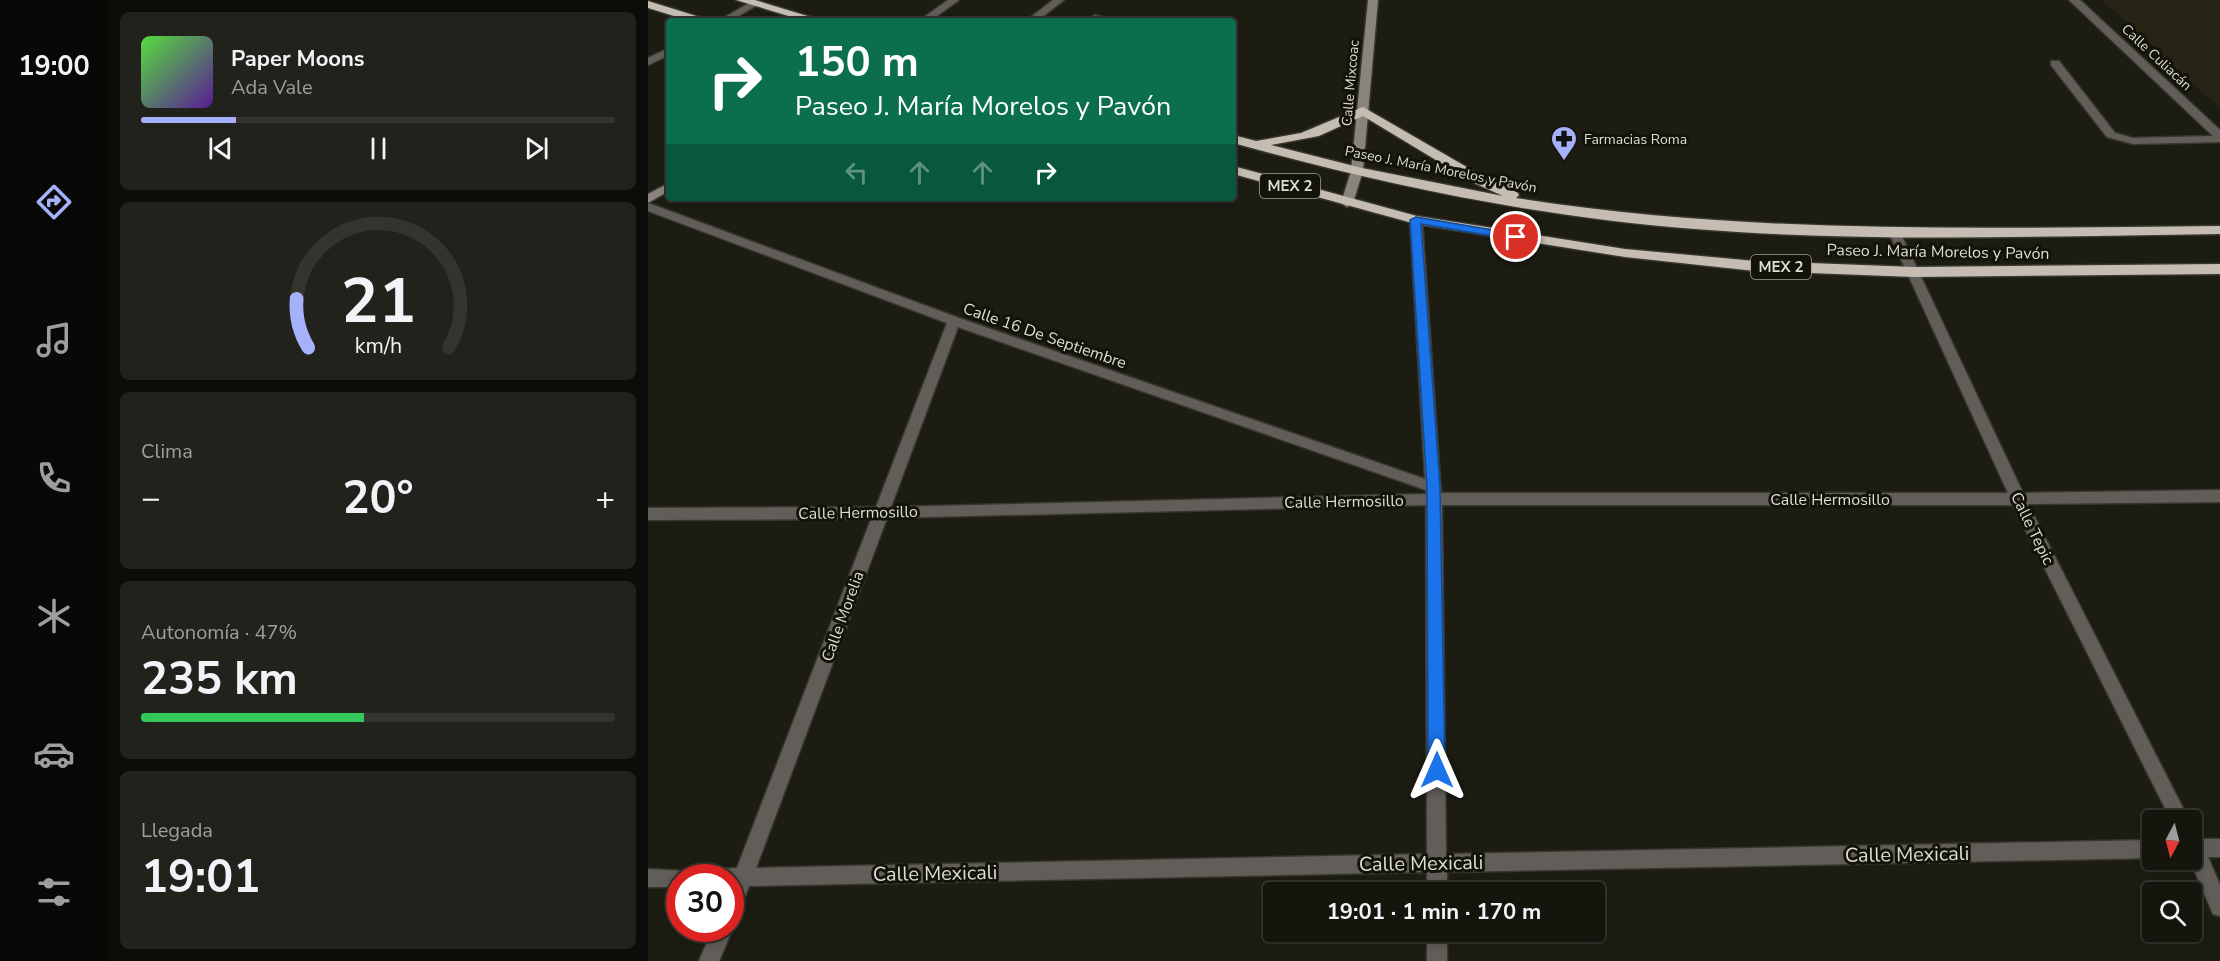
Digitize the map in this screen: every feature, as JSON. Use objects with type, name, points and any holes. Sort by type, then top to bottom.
[{"type":"highway","points":[[742,0],[757,2],[808,18]]},
{"type":"highway","points":[[648,4],[692,18]]},
{"type":"highway","points":[[1239,141],[1292,139],[1322,133],[1363,111],[1479,180],[1531,204]]},
{"type":"highway","name":"Paseo J. María Morelos y Pavón","points":[[1239,141],[1357,171],[1478,196],[1641,219],[1759,229],[2220,230]]},
{"type":"highway","name":"Paseo J. María Morelos y Pavón","points":[[1236,171],[1416,220],[1625,253],[1755,266],[1914,272],[2220,269]]},
{"type":"main road","name":"Calle Mixcoac","points":[[1347,203],[1357,171],[1373,0]]},
{"type":"main road","points":[[648,199],[666,188]]},
{"type":"street","points":[[928,18],[954,0]]},
{"type":"street","points":[[1035,18],[1059,0]]},
{"type":"street","name":"Calle Culiacán","points":[[2074,0],[2220,138]]},
{"type":"street","points":[[728,18],[757,2]]},
{"type":"street","points":[[648,62],[666,53]]},
{"type":"street","points":[[2055,63],[2111,135],[2133,141],[2220,138]]},
{"type":"street","name":"Calle 16 De Septiembre","points":[[648,207],[954,321],[1434,493]]},
{"type":"street","points":[[1416,220],[1434,493],[1437,882]]},
{"type":"street","name":"Calle Tepic","points":[[1894,231],[2018,499],[2175,810]]},
{"type":"street","name":"Calle Morelia","points":[[745,876],[954,321]]},
{"type":"street","name":"Calle Hermosillo","points":[[650,513],[880,513],[1434,493],[2018,499],[2220,496]]},
{"type":"street","points":[[2202,847],[2220,848]]},
{"type":"street","name":"Calle Mexicali","points":[[745,876],[2142,849]]},
{"type":"street","points":[[2202,868],[2220,906]]},
{"type":"street","points":[[648,878],[666,878]]},
{"type":"street","points":[[709,961],[717,942]]},
{"type":"street","points":[[1437,942],[1437,961]]},
{"type":"shaded area","points":[[2102,0],[2220,0],[2220,108]]},
{"type":"place","name":"Farmacias Roma","points":[[1564,162]]},
{"type":"route","points":[[1437,770],[1433,487],[1416,220],[1516,237]]}]
